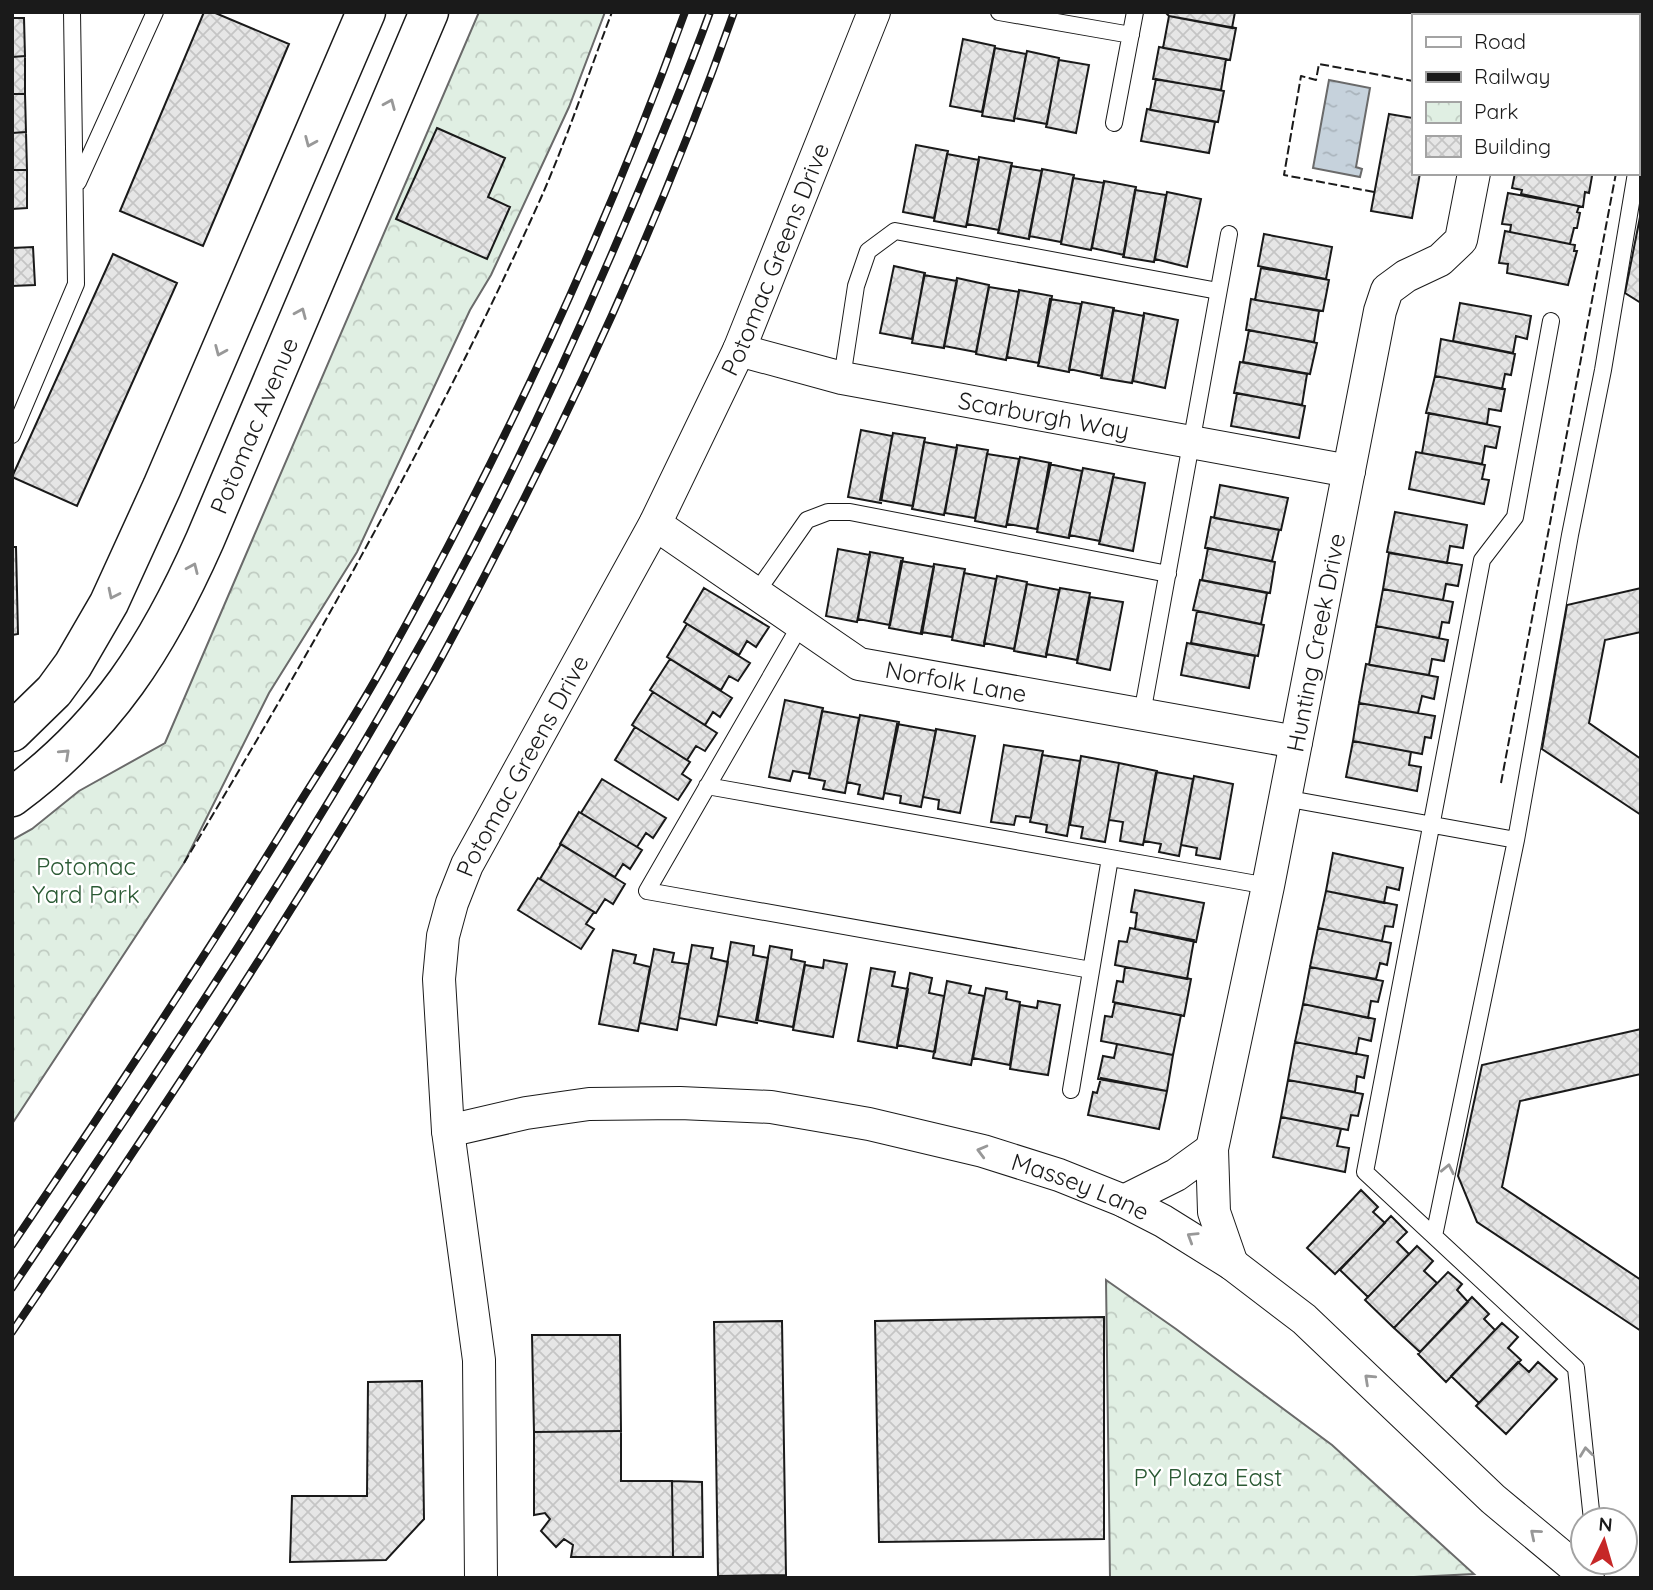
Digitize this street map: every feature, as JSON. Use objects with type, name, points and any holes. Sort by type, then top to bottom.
[{"type":"street","points":[[12,732],[54,691],[73,665],[109,603],[162,487],[366,12]]},
{"type":"street","name":"Potomac Avenue","points":[[12,797],[62,757],[100,718],[146,656],[167,620],[205,540],[429,12]]},
{"type":"street","name":"Potomac Greens Drive","points":[[481,1578],[478,1360],[448,1131],[439,979],[443,936],[467,864],[655,524],[739,350],[874,12]]},
{"type":"street","name":"Hunting Creek Drive","points":[[1232,1264],[1214,1212],[1212,1150],[1268,887],[1380,311],[1387,290],[1406,276],[1440,260],[1461,240],[1474,175]]},
{"type":"street","name":"Scarburgh Way","points":[[739,350],[842,378],[1349,471]]},
{"type":"street","name":"Norfolk Lane","points":[[655,524],[859,664],[1296,742]]},
{"type":"street","name":"Massey Lane","points":[[448,1131],[526,1113],[589,1104],[771,1107],[869,1124],[983,1151],[1059,1175],[1124,1201],[1188,1234],[1232,1264],[1304,1319],[1493,1499],[1588,1578]]},
{"type":"street","points":[[1124,1201],[1175,1175],[1212,1150]]},
{"type":"lane","points":[[12,435],[76,284],[72,12]]},
{"type":"lane","points":[[76,185],[155,12]]},
{"type":"lane","points":[[999,12],[1131,35]]},
{"type":"lane","points":[[1114,123],[1135,12]]},
{"type":"lane","points":[[1434,1236],[1516,840],[1570,536],[1603,370],[1636,175]]},
{"type":"lane","points":[[842,378],[856,286],[868,251],[895,231],[1218,291]]},
{"type":"lane","points":[[1142,714],[1229,234]]},
{"type":"lane","points":[[1550,321],[1515,517],[1482,560],[1365,1172],[1576,1368],[1592,1506]]},
{"type":"lane","points":[[756,593],[807,520],[828,512],[850,512],[1168,574]]},
{"type":"lane","points":[[801,624],[647,891],[1091,970]]},
{"type":"lane","points":[[707,786],[1268,887]]},
{"type":"lane","points":[[1284,798],[1516,840]]},
{"type":"lane","points":[[1071,1090],[1110,858]]},
{"type":"green space","name":"Potomac Yard Park","points":[[479,12],[605,12],[569,107],[357,552],[269,693],[184,863],[12,1124],[12,840],[32,829],[79,791],[165,743]]},
{"type":"green space","name":"PY Plaza East","points":[[1106,1280],[1332,1445],[1474,1574],[1394,1578],[1110,1578]]},
{"type":"water","points":[[1329,80],[1370,88],[1356,167],[1362,169],[1360,177],[1313,168]]},
{"type":"building","points":[[204,12],[213,12],[289,44],[203,246],[120,211]]},
{"type":"building","points":[[1165,12],[1235,12],[1232,28],[1169,16]]},
{"type":"building","points":[[1556,12],[1604,14],[1556,14]]},
{"type":"building","points":[[1169,16],[1236,28],[1230,60],[1163,48]]},
{"type":"building","points":[[12,18],[24,18],[25,56],[12,57]]},
{"type":"building","points":[[963,39],[995,46],[982,112],[950,106]]},
{"type":"building","points":[[1159,47],[1226,59],[1221,90],[1153,79]]},
{"type":"building","points":[[995,48],[1026,54],[1014,121],[982,116]]},
{"type":"building","points":[[1027,51],[1059,58],[1047,124],[1014,118]]},
{"type":"building","points":[[25,56],[25,94],[12,94],[12,57]]},
{"type":"building","points":[[1059,60],[1089,65],[1076,133],[1046,127]]},
{"type":"building","points":[[1156,79],[1224,91],[1218,122],[1150,110]]},
{"type":"building","points":[[12,94],[25,94],[26,132],[12,133]]},
{"type":"building","points":[[1147,109],[1215,122],[1209,153],[1141,141]]},
{"type":"building","points":[[1389,114],[1412,118],[1412,175],[1420,175],[1412,218],[1371,211]]},
{"type":"building","points":[[437,128],[505,158],[488,197],[510,207],[487,259],[396,219]]},
{"type":"building","points":[[26,132],[27,170],[12,170],[12,133]]},
{"type":"building","points":[[916,145],[948,151],[934,218],[903,212]]},
{"type":"building","points":[[947,154],[979,160],[966,227],[934,221]]},
{"type":"building","points":[[979,157],[1012,163],[999,230],[967,224]]},
{"type":"building","points":[[1011,166],[1042,171],[1029,239],[998,233]]},
{"type":"building","points":[[1042,169],[1074,175],[1061,242],[1029,236]]},
{"type":"building","points":[[12,170],[27,170],[27,208],[12,209]]},
{"type":"building","points":[[1515,175],[1592,176],[1589,193],[1585,192],[1583,207],[1521,194],[1522,190],[1512,188]]},
{"type":"building","points":[[1073,178],[1104,183],[1091,250],[1061,244]]},
{"type":"building","points":[[1104,181],[1136,187],[1124,255],[1092,248]]},
{"type":"building","points":[[1135,190],[1166,195],[1154,262],[1123,257]]},
{"type":"building","points":[[1167,192],[1201,199],[1187,267],[1155,259]]},
{"type":"building","points":[[1508,193],[1579,206],[1577,228],[1574,228],[1570,244],[1510,232],[1511,225],[1502,224]]},
{"type":"building","points":[[1641,212],[1641,303],[1625,293]]},
{"type":"building","points":[[1505,231],[1575,245],[1574,251],[1577,251],[1568,285],[1507,273],[1508,264],[1499,263]]},
{"type":"building","points":[[1264,234],[1332,247],[1326,279],[1258,266]]},
{"type":"building","points":[[33,247],[35,285],[12,286],[12,248]]},
{"type":"building","points":[[113,254],[177,283],[77,506],[12,477]]},
{"type":"building","points":[[894,266],[925,273],[912,339],[880,333]]},
{"type":"building","points":[[1261,268],[1329,280],[1323,311],[1255,300]]},
{"type":"building","points":[[924,275],[957,281],[944,348],[912,343]]},
{"type":"building","points":[[957,278],[989,285],[976,352],[944,346]]},
{"type":"building","points":[[989,287],[1019,292],[1006,360],[976,354]]},
{"type":"building","points":[[1019,290],[1052,296],[1039,363],[1007,357]]},
{"type":"building","points":[[1050,299],[1081,304],[1069,372],[1038,366]]},
{"type":"building","points":[[1251,299],[1319,311],[1314,342],[1246,330]]},
{"type":"building","points":[[1082,302],[1114,308],[1102,376],[1069,369]]},
{"type":"building","points":[[1460,303],[1531,316],[1527,339],[1516,336],[1513,353],[1453,341]]},
{"type":"building","points":[[1113,310],[1144,316],[1132,383],[1101,378]]},
{"type":"building","points":[[1144,313],[1178,320],[1165,388],[1133,381]]},
{"type":"building","points":[[1249,330],[1317,343],[1310,374],[1243,362]]},
{"type":"building","points":[[1441,339],[1515,354],[1511,375],[1505,374],[1502,389],[1435,376]]},
{"type":"building","points":[[1240,362],[1307,374],[1302,405],[1234,393]]},
{"type":"building","points":[[1435,376],[1505,389],[1501,411],[1489,409],[1487,424],[1426,413]]},
{"type":"building","points":[[1237,393],[1305,406],[1299,438],[1231,426]]},
{"type":"building","points":[[1429,413],[1500,427],[1496,448],[1485,446],[1482,464],[1422,453]]},
{"type":"building","points":[[861,430],[892,436],[881,503],[848,497]]},
{"type":"building","points":[[893,433],[925,438],[913,506],[880,500]]},
{"type":"building","points":[[924,442],[957,448],[944,515],[912,509]]},
{"type":"building","points":[[957,445],[988,450],[975,518],[945,513]]},
{"type":"building","points":[[1416,452],[1485,465],[1482,479],[1489,480],[1484,504],[1409,489]]},
{"type":"building","points":[[987,454],[1019,459],[1006,527],[975,521]]},
{"type":"building","points":[[1020,457],[1051,463],[1037,529],[1007,524]]},
{"type":"building","points":[[1049,464],[1082,471],[1069,538],[1037,532]]},
{"type":"building","points":[[1083,468],[1114,474],[1100,541],[1069,535]]},
{"type":"building","points":[[1113,477],[1145,483],[1133,551],[1099,544]]},
{"type":"building","points":[[1220,485],[1288,498],[1281,530],[1214,518]]},
{"type":"building","points":[[1395,512],[1467,525],[1463,548],[1450,546],[1447,563],[1387,552]]},
{"type":"building","points":[[1211,517],[1279,530],[1272,561],[1205,548]]},
{"type":"building","points":[[12,547],[16,547],[18,634],[12,635]]},
{"type":"building","points":[[1208,548],[1275,562],[1270,593],[1202,580]]},
{"type":"building","points":[[838,549],[870,555],[857,622],[826,616]]},
{"type":"building","points":[[870,552],[903,558],[890,625],[858,619]]},
{"type":"building","points":[[1389,553],[1462,565],[1458,586],[1446,584],[1443,600],[1383,589]]},
{"type":"building","points":[[901,561],[934,567],[922,634],[889,628]]},
{"type":"building","points":[[934,564],[965,569],[952,637],[921,632]]},
{"type":"building","points":[[964,573],[996,579],[984,646],[952,640]]},
{"type":"building","points":[[997,576],[1027,582],[1014,649],[984,643]]},
{"type":"building","points":[[1200,580],[1267,593],[1261,624],[1193,610]]},
{"type":"building","points":[[1027,584],[1059,590],[1046,657],[1014,651]]},
{"type":"building","points":[[704,588],[769,627],[756,647],[747,641],[739,655],[684,622]]},
{"type":"building","points":[[1060,588],[1090,593],[1077,660],[1046,654]]},
{"type":"building","points":[[1641,588],[1641,632],[1605,640],[1589,723],[1641,759],[1641,815],[1542,749],[1567,605]]},
{"type":"building","points":[[1383,589],[1453,602],[1449,623],[1442,622],[1439,638],[1376,626]]},
{"type":"building","points":[[1090,597],[1123,602],[1110,670],[1077,663]]},
{"type":"building","points":[[1197,611],[1264,625],[1258,656],[1191,643]]},
{"type":"building","points":[[687,624],[750,663],[738,681],[729,676],[721,690],[667,657]]},
{"type":"building","points":[[1376,626],[1448,640],[1444,661],[1432,659],[1429,675],[1369,665]]},
{"type":"building","points":[[1187,643],[1255,656],[1249,688],[1181,675]]},
{"type":"building","points":[[670,659],[732,698],[720,717],[713,712],[705,725],[650,690]]},
{"type":"building","points":[[1366,664],[1438,677],[1434,699],[1422,696],[1418,713],[1359,703]]},
{"type":"building","points":[[653,692],[717,733],[705,751],[696,746],[687,760],[632,725]]},
{"type":"building","points":[[785,700],[823,708],[810,774],[793,771],[790,781],[769,777]]},
{"type":"building","points":[[1359,703],[1435,716],[1431,738],[1425,737],[1422,754],[1353,741]]},
{"type":"building","points":[[822,711],[859,718],[845,793],[823,789],[825,781],[809,778]]},
{"type":"building","points":[[860,715],[899,722],[883,799],[858,794],[860,785],[847,782]]},
{"type":"building","points":[[897,724],[936,731],[921,807],[900,803],[901,796],[884,793]]},
{"type":"building","points":[[635,727],[690,762],[682,774],[691,780],[678,800],[615,760]]},
{"type":"building","points":[[936,729],[975,736],[960,813],[938,809],[939,800],[923,797]]},
{"type":"building","points":[[1353,741],[1411,752],[1409,765],[1421,767],[1417,791],[1346,777]]},
{"type":"building","points":[[1004,745],[1043,751],[1031,818],[1016,816],[1014,825],[991,822]]},
{"type":"building","points":[[1042,755],[1080,761],[1067,836],[1046,832],[1047,825],[1030,822]]},
{"type":"building","points":[[1081,756],[1119,763],[1105,842],[1081,838],[1083,827],[1070,825]]},
{"type":"building","points":[[1119,763],[1157,771],[1143,845],[1120,841],[1123,822],[1109,820]]},
{"type":"building","points":[[1156,772],[1193,779],[1179,856],[1159,852],[1161,844],[1144,841]]},
{"type":"building","points":[[1194,776],[1233,784],[1220,859],[1196,855],[1197,848],[1181,845]]},
{"type":"building","points":[[602,779],[666,818],[653,838],[646,833],[637,847],[581,813]]},
{"type":"building","points":[[579,812],[642,850],[630,869],[623,864],[615,877],[560,844]]},
{"type":"building","points":[[561,844],[625,884],[613,904],[605,899],[596,913],[540,879]]},
{"type":"building","points":[[1333,853],[1403,868],[1399,890],[1387,887],[1384,903],[1326,891]]},
{"type":"building","points":[[538,878],[594,912],[586,924],[594,929],[581,949],[518,910]]},
{"type":"building","points":[[1135,890],[1204,903],[1196,942],[1135,929],[1137,913],[1131,912]]},
{"type":"building","points":[[1326,891],[1397,905],[1393,927],[1385,926],[1382,941],[1318,928]]},
{"type":"building","points":[[1130,928],[1194,940],[1187,979],[1115,965],[1119,941],[1127,942]]},
{"type":"building","points":[[1318,928],[1391,943],[1387,965],[1380,963],[1376,979],[1310,967]]},
{"type":"building","points":[[731,942],[754,946],[753,955],[768,958],[757,1023],[718,1016]]},
{"type":"building","points":[[692,945],[713,948],[711,958],[728,962],[716,1025],[679,1018]]},
{"type":"building","points":[[770,946],[792,950],[791,959],[805,962],[793,1027],[756,1020]]},
{"type":"building","points":[[654,949],[674,953],[672,962],[688,964],[677,1030],[640,1023]]},
{"type":"building","points":[[613,950],[636,955],[634,963],[650,967],[638,1031],[599,1024]]},
{"type":"building","points":[[824,960],[847,964],[833,1037],[793,1030],[805,965],[823,968]]},
{"type":"building","points":[[1125,967],[1191,979],[1184,1016],[1113,1002],[1117,981],[1123,982]]},
{"type":"building","points":[[1310,967],[1383,981],[1378,1002],[1371,1001],[1368,1018],[1303,1004]]},
{"type":"building","points":[[871,968],[895,972],[892,986],[908,989],[897,1048],[858,1041]]},
{"type":"building","points":[[910,973],[932,978],[929,993],[944,996],[935,1052],[897,1045]]},
{"type":"building","points":[[947,981],[971,986],[969,993],[984,996],[971,1065],[933,1058]]},
{"type":"building","points":[[986,988],[1007,992],[1006,999],[1020,1002],[1010,1065],[973,1058]]},
{"type":"building","points":[[1038,1001],[1060,1005],[1048,1075],[1010,1069],[1020,1005],[1037,1008]]},
{"type":"building","points":[[1115,1003],[1181,1015],[1173,1055],[1101,1041],[1105,1016],[1112,1017]]},
{"type":"building","points":[[1303,1004],[1375,1019],[1371,1041],[1359,1038],[1356,1054],[1295,1042]]},
{"type":"building","points":[[1641,1029],[1641,1074],[1520,1101],[1502,1187],[1641,1280],[1641,1331],[1477,1222],[1458,1176],[1482,1065]]},
{"type":"building","points":[[1295,1042],[1368,1056],[1364,1078],[1357,1076],[1355,1092],[1288,1080]]},
{"type":"building","points":[[1117,1044],[1173,1055],[1167,1091],[1098,1079],[1103,1056],[1114,1058]]},
{"type":"building","points":[[1101,1078],[1167,1091],[1159,1129],[1088,1115],[1093,1092],[1097,1093]]},
{"type":"building","points":[[1288,1080],[1363,1094],[1358,1116],[1351,1115],[1348,1130],[1281,1117]]},
{"type":"building","points":[[1281,1117],[1341,1129],[1337,1146],[1349,1148],[1345,1172],[1273,1157]]},
{"type":"building","points":[[1361,1190],[1378,1207],[1373,1212],[1385,1223],[1335,1274],[1307,1248]]},
{"type":"building","points":[[1391,1216],[1407,1232],[1397,1242],[1409,1254],[1368,1297],[1340,1270]]},
{"type":"building","points":[[1417,1246],[1433,1261],[1424,1271],[1437,1283],[1394,1328],[1365,1300]]},
{"type":"building","points":[[1448,1272],[1462,1284],[1457,1290],[1468,1302],[1420,1352],[1394,1328]]},
{"type":"building","points":[[1472,1297],[1489,1314],[1484,1319],[1495,1330],[1446,1382],[1418,1354]]},
{"type":"building","points":[[1104,1317],[1104,1539],[879,1542],[875,1321]]},
{"type":"building","points":[[782,1321],[786,1575],[718,1576],[714,1322]]},
{"type":"building","points":[[1502,1323],[1518,1337],[1508,1348],[1521,1360],[1479,1403],[1451,1376]]},
{"type":"building","points":[[532,1335],[620,1335],[621,1431],[534,1432]]},
{"type":"building","points":[[1518,1362],[1529,1372],[1538,1362],[1557,1379],[1506,1434],[1476,1406]]},
{"type":"building","points":[[422,1381],[424,1519],[386,1560],[290,1562],[292,1496],[367,1496],[368,1382]]},
{"type":"building","points":[[621,1431],[621,1481],[672,1481],[673,1557],[571,1557],[573,1545],[564,1539],[556,1547],[541,1531],[550,1519],[545,1513],[534,1515],[534,1432]]},
{"type":"building","points":[[672,1481],[702,1482],[703,1557],[673,1557]]},
{"type":"railway","points":[[12,1245],[156,1030],[260,867],[364,699],[429,583],[549,342],[620,179],[685,12]]},
{"type":"railway","points":[[12,1288],[264,906],[313,828],[437,616],[495,506],[575,337],[658,144],[710,12]]},
{"type":"railway","points":[[12,1332],[174,1091],[279,928],[380,764],[441,658],[524,499],[610,320],[688,136],[734,12]]},
{"type":"fence","points":[[184,863],[280,701],[372,537],[459,370],[550,177],[612,12]]},
{"type":"fence","points":[[1639,43],[1641,33]]},
{"type":"fence","points":[[1374,192],[1284,175],[1301,76],[1316,80],[1319,64],[1412,81]]},
{"type":"fence","points":[[1501,783],[1616,175]]}]
